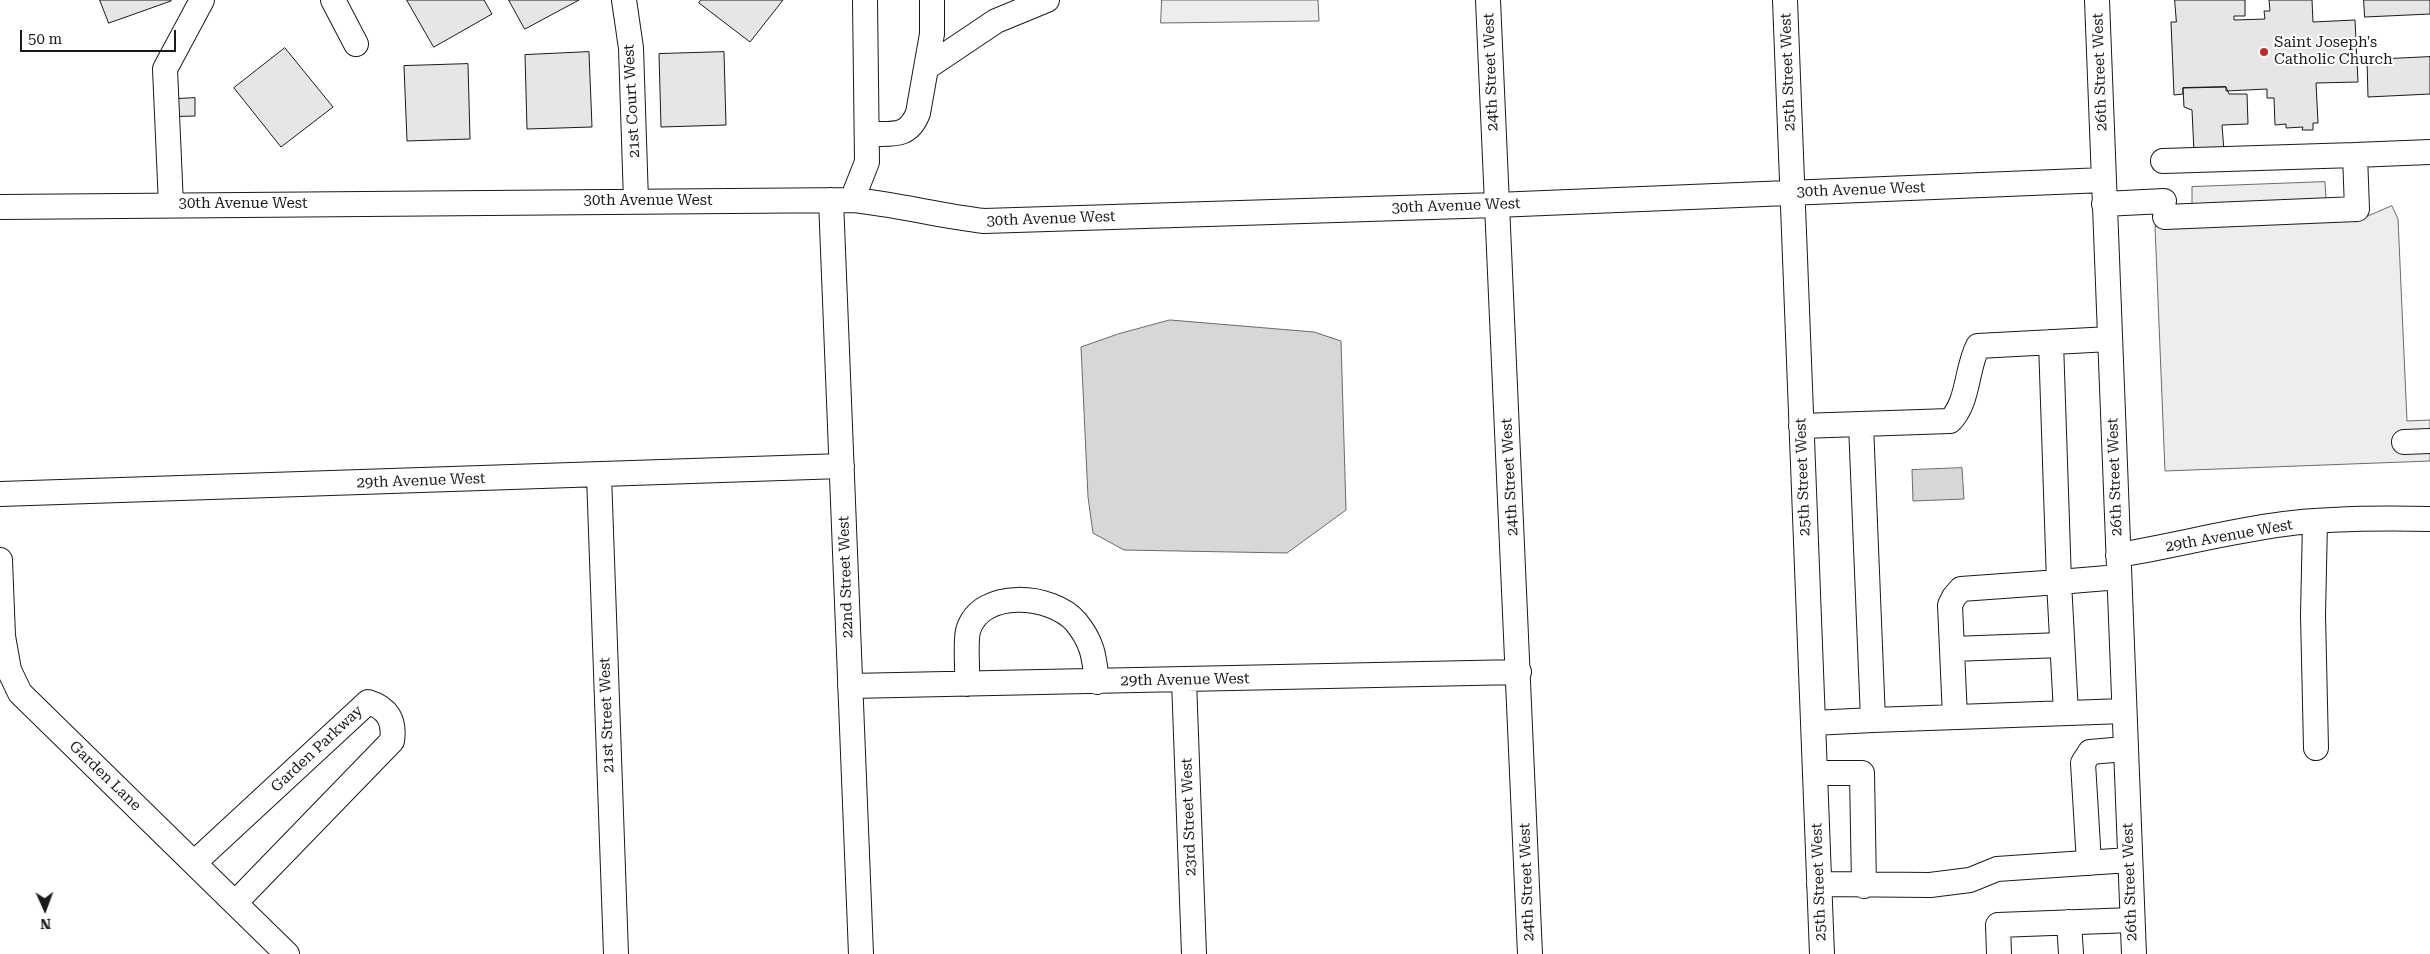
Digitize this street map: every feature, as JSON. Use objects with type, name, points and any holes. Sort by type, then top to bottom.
[{"type":"street","points":[[171,205],[165,69],[202,0]]},
{"type":"street","points":[[333,0],[356,44]]},
{"type":"street","name":"21st Court West","points":[[624,0],[631,48],[636,201]]},
{"type":"street","points":[[841,200],[867,162],[865,0]]},
{"type":"street","points":[[867,134],[904,132],[914,125],[918,113],[932,34],[932,0]]},
{"type":"street","points":[[926,68],[996,21],[1048,0]]},
{"type":"street","name":"24th Street West","points":[[1488,0],[1530,954]]},
{"type":"street","name":"25th Street West","points":[[1785,0],[1822,954]]},
{"type":"street","name":"26th Street West","points":[[2097,0],[2134,954]]},
{"type":"street","points":[[2163,161],[2430,152]]},
{"type":"street","points":[[2104,204],[2165,209],[2357,209],[2356,155]]},
{"type":"street","name":"30th Avenue West","points":[[0,207],[841,200],[874,202],[942,217],[984,221],[1496,205],[2104,180]]},
{"type":"street","name":"22nd Street West","points":[[841,200],[842,466],[861,954]]},
{"type":"street","points":[[1801,426],[1950,421],[1958,413],[1973,356],[1978,346],[2110,339]]},
{"type":"street","points":[[2050,342],[2066,713]]},
{"type":"street","points":[[1861,424],[1873,720]]},
{"type":"street","points":[[2404,442],[2430,442]]},
{"type":"street","name":"29th Avenue West","points":[[0,494],[842,466]]},
{"type":"street","name":"21st Street West","points":[[598,475],[616,954]]},
{"type":"street","name":"29th Avenue West","points":[[1952,649],[1950,605],[1961,589],[2059,582],[2119,566],[2166,548],[2258,528],[2315,522],[2386,518],[2430,519]]},
{"type":"street","points":[[2315,522],[2313,615],[2316,748]]},
{"type":"street","name":"Garden Lane","points":[[0,560],[3,636],[9,670],[20,692],[287,954]]},
{"type":"street","points":[[967,684],[968,630],[980,612],[1002,601],[1026,598],[1050,605],[1075,621],[1093,648],[1096,682]]},
{"type":"street","points":[[1955,717],[1952,649],[2062,645]]},
{"type":"street","name":"29th Avenue West","points":[[850,686],[1519,672]]},
{"type":"street","name":"23rd Street West","points":[[1184,680],[1194,954]]},
{"type":"street","name":"Garden Parkway","points":[[194,863],[368,702],[385,710],[391,719],[394,730],[392,741],[235,903]]},
{"type":"street","points":[[1813,723],[2124,711]]},
{"type":"street","points":[[2089,863],[2084,763],[2090,752],[2125,749]]},
{"type":"street","points":[[1815,773],[1862,773],[1864,886]]},
{"type":"street","points":[[1819,884],[1864,886],[1930,885],[1970,880],[1997,869],[2130,860]]},
{"type":"street","points":[[1999,954],[1998,925],[2132,920]]},
{"type":"street","points":[[2069,922],[2071,954]]},
{"type":"shaded area","points":[[1162,0],[1318,0],[1319,21],[1161,23]]},
{"type":"shaded area","points":[[2325,182],[2326,200],[2192,205],[2192,187]]},
{"type":"shaded area","points":[[2392,206],[2398,219],[2407,421],[2430,420],[2430,461],[2165,471],[2155,226],[2356,221]]},
{"type":"shaded area","points":[[1170,320],[1314,332],[1341,341],[1346,510],[1287,553],[1124,550],[1093,533],[1088,497],[1081,347],[1118,334]]},
{"type":"shaded area","points":[[1962,468],[1964,499],[1913,501],[1912,470]]},
{"type":"building","points":[[100,0],[171,0],[171,1],[109,23]]},
{"type":"building","points":[[407,0],[484,0],[492,14],[434,47]]},
{"type":"building","points":[[509,0],[579,0],[525,29]]},
{"type":"building","points":[[701,0],[783,0],[750,42],[699,3]]},
{"type":"building","name":"Saint Joseph's Catholic Church","points":[[2175,0],[2245,0],[2245,16],[2234,16],[2234,20],[2265,19],[2264,11],[2270,11],[2269,0],[2312,0],[2313,22],[2355,20],[2358,82],[2316,83],[2318,123],[2313,123],[2313,130],[2302,130],[2303,127],[2286,128],[2286,124],[2275,125],[2274,98],[2267,98],[2267,89],[2226,91],[2226,87],[2183,88],[2183,94],[2174,95],[2171,22],[2176,22]]},
{"type":"building","points":[[2364,0],[2430,0],[2430,14],[2365,17]]},
{"type":"building","points":[[285,48],[333,107],[281,147],[234,88]]},
{"type":"building","points":[[589,52],[592,127],[527,129],[525,55]]},
{"type":"building","points":[[724,52],[726,125],[661,127],[659,54]]},
{"type":"building","points":[[2430,57],[2430,94],[2368,97],[2367,60]]},
{"type":"building","points":[[468,64],[470,139],[407,141],[404,66]]},
{"type":"building","points":[[2226,87],[2229,94],[2247,94],[2248,124],[2222,125],[2224,151],[2194,152],[2192,110],[2184,107],[2183,88]]},
{"type":"building","points":[[195,98],[195,116],[158,117],[158,100]]},
{"type":"place","name":"Saint Joseph's Catholic Church","points":[[2264,52]]}]
